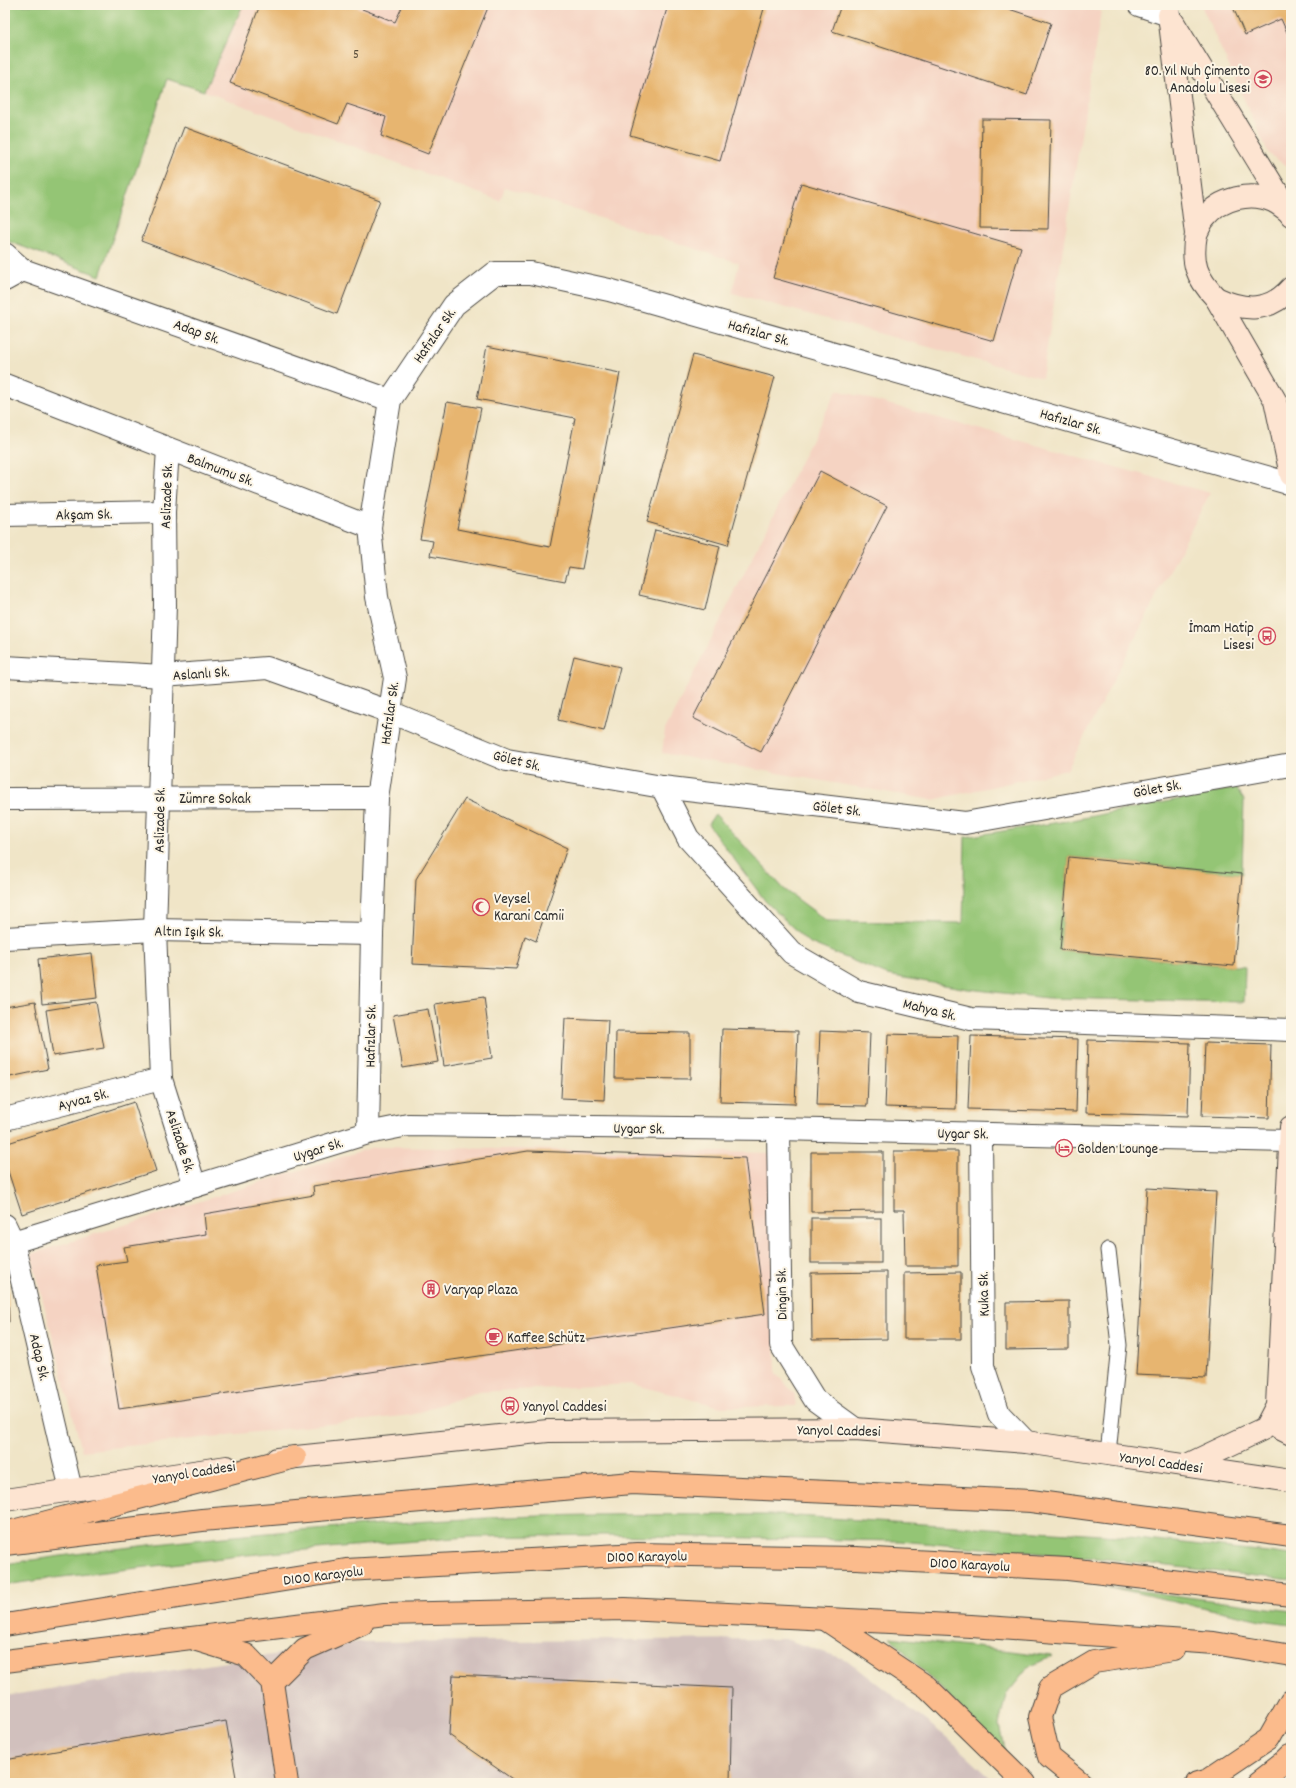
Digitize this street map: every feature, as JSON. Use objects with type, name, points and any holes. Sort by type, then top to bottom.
[{"type":"highway","points":[[5,1533],[295,1457]]},
{"type":"highway","points":[[5,1544],[202,1520],[632,1483],[1031,1501],[1291,1536]]},
{"type":"highway","name":"D100 Karayolu","points":[[5,1625],[346,1570],[638,1554],[856,1558],[1060,1569],[1291,1595]]},
{"type":"highway","points":[[5,1661],[385,1614],[625,1609],[971,1626],[1214,1644],[1291,1656]]},
{"type":"highway","points":[[272,1682],[304,1649],[385,1614]]},
{"type":"highway","points":[[825,1619],[927,1687],[1025,1783]]},
{"type":"highway","points":[[191,1638],[246,1655],[272,1682],[287,1783]]},
{"type":"highway","points":[[1081,1783],[1049,1757],[1040,1717],[1050,1688],[1094,1662],[1214,1644]]},
{"type":"highway","points":[[1197,1783],[1208,1780],[1269,1739],[1291,1700]]},
{"type":"highway","points":[[1258,1783],[1291,1756]]},
{"type":"main road","points":[[1166,10],[1290,214]]},
{"type":"main road","points":[[1166,10],[1196,234],[1193,252],[1196,270],[1204,285],[1216,298],[1275,400],[1291,474]]},
{"type":"main road","points":[[1196,234],[1205,218],[1219,205],[1236,198],[1255,196],[1273,201],[1290,214]]},
{"type":"main road","points":[[1216,298],[1232,306],[1250,308],[1268,305],[1284,296],[1291,288]]},
{"type":"main road","points":[[1291,1134],[1277,1405],[1281,1429],[1291,1434]]},
{"type":"main road","points":[[1187,1465],[1265,1428],[1277,1405]]},
{"type":"main road","name":"Yanyol Caddesi","points":[[5,1500],[295,1457],[548,1431],[855,1429],[1026,1442],[1291,1480]]},
{"type":"street","points":[[1139,5],[1166,10]]},
{"type":"street","points":[[5,254],[14,275]]},
{"type":"street","name":"Hafızlar Sk.","points":[[368,1133],[372,934],[377,798],[395,678],[377,597],[370,527],[390,400],[454,306],[495,273],[531,273],[609,290],[1291,484]]},
{"type":"street","name":"Adap Sk.","points":[[14,275],[390,400]]},
{"type":"street","name":"Balmumu Sk.","points":[[5,385],[370,527]]},
{"type":"street","name":"Aslizade Sk.","points":[[168,449],[164,512],[165,605],[155,930],[161,1078],[195,1186]]},
{"type":"street","name":"Akşam Sk.","points":[[5,515],[164,512]]},
{"type":"street","name":"Aslanlı Sk.","points":[[5,667],[163,676],[267,668],[390,712]]},
{"type":"street","name":"Gölet Sk.","points":[[390,712],[507,760],[662,787],[966,823],[1291,765]]},
{"type":"street","name":"Mahya Sk.","points":[[662,787],[688,838],[792,953],[859,992],[971,1019],[1291,1030]]},
{"type":"street","name":"Zümre Sokak","points":[[5,798],[377,798]]},
{"type":"street","name":"Altın Işık Sk.","points":[[5,938],[155,930],[372,934]]},
{"type":"street","name":"Ayvaz Sk.","points":[[5,1120],[161,1078]]},
{"type":"street","name":"Uygar Sk.","points":[[8,1236],[195,1186],[368,1133],[408,1126],[981,1134],[1291,1134]]},
{"type":"street","name":"Dingin Sk.","points":[[778,1130],[782,1345],[815,1400],[855,1429]]},
{"type":"street","name":"Kuka Sk.","points":[[981,1134],[983,1366],[999,1414],[1026,1442]]},
{"type":"street","name":"Adap Sk.","points":[[8,1236],[71,1490]]},
{"type":"lane","points":[[1108,1250],[1120,1345],[1108,1454]]},
{"type":"shaded area","points":[[243,5],[1080,5],[1101,11],[1042,378],[732,293],[739,263],[505,187],[500,201],[204,91]]},
{"type":"shaded area","name":"80. Yıl Nuh Çimento Anadolu Lisesi","points":[[1201,5],[1291,5],[1291,169],[1269,154]]},
{"type":"shaded area","points":[[837,390],[1210,493],[1067,770],[932,800],[662,753],[665,730]]},
{"type":"shaded area","name":"Varyap Plaza","points":[[374,1147],[771,1153],[776,1374],[794,1393],[796,1406],[721,1407],[632,1384],[477,1392],[411,1415],[82,1451],[31,1254]]},
{"type":"shaded area","points":[[785,1639],[847,1660],[945,1736],[996,1783],[5,1783],[5,1696],[357,1642]]},
{"type":"green space","points":[[5,5],[243,5],[204,91],[167,79],[100,276],[5,240]]},
{"type":"green space","points":[[1236,788],[1244,800],[1242,874],[1069,857],[1060,950],[1245,967],[1244,1002],[1047,998],[968,989],[887,975],[808,942],[766,902],[708,824],[715,814],[784,889],[827,921],[963,923],[965,837],[1073,820]]},
{"type":"green space","points":[[780,1515],[1118,1536],[1268,1552],[1291,1555],[1291,1580],[1107,1559],[900,1541],[603,1535],[468,1537],[364,1545],[247,1555],[5,1585],[5,1564],[120,1548],[236,1536],[351,1526],[506,1517]]},
{"type":"green space","points":[[1105,1586],[1291,1611],[1291,1624],[1261,1620]]},
{"type":"green space","points":[[890,1637],[1052,1656],[1027,1668],[1006,1694],[999,1725],[1005,1753]]},
{"type":"building","points":[[260,5],[352,5],[395,22],[403,5],[489,5],[428,154],[381,136],[386,117],[347,104],[338,124],[230,83]]},
{"type":"building","points":[[668,5],[765,5],[720,161],[630,135]]},
{"type":"building","points":[[841,5],[997,5],[1051,23],[1027,95],[832,31]]},
{"type":"building","points":[[1232,5],[1291,5],[1291,38],[1290,39],[1281,19],[1245,35]]},
{"type":"building","points":[[982,119],[1051,120],[1048,229],[980,228]]},
{"type":"building","points":[[184,127],[380,200],[337,314],[141,241]]},
{"type":"building","points":[[801,183],[1021,247],[994,341],[773,278]]},
{"type":"building","points":[[487,346],[620,373],[582,569],[569,567],[565,581],[430,556],[433,541],[420,539],[447,402],[481,408],[457,529],[550,547],[575,418],[477,399]]},
{"type":"building","points":[[693,355],[775,377],[728,545],[647,522]]},
{"type":"building","points":[[820,471],[887,506],[761,752],[693,718]]},
{"type":"building","points":[[655,530],[720,546],[705,610],[639,595]]},
{"type":"building","points":[[574,656],[620,667],[604,731],[558,720]]},
{"type":"building","name":"Veysel Karani Camii","points":[[465,799],[567,848],[536,941],[525,936],[516,969],[412,964],[416,879]]},
{"type":"building","points":[[1069,857],[1242,874],[1234,966],[1060,950]]},
{"type":"building","points":[[92,953],[97,998],[42,1004],[38,959]]},
{"type":"building","points":[[484,997],[492,1058],[444,1066],[435,1004]]},
{"type":"building","points":[[35,1002],[48,1069],[5,1078],[5,1007]]},
{"type":"building","points":[[96,1002],[104,1048],[53,1056],[46,1010]]},
{"type":"building","points":[[428,1009],[438,1062],[403,1068],[393,1015]]},
{"type":"building","points":[[565,1018],[608,1020],[604,1100],[561,1098]]},
{"type":"building","points":[[722,1029],[798,1031],[795,1104],[720,1102]]},
{"type":"building","points":[[820,1031],[870,1033],[867,1106],[817,1105]]},
{"type":"building","points":[[616,1032],[690,1033],[690,1079],[615,1078]]},
{"type":"building","points":[[888,1034],[958,1036],[956,1109],[885,1107]]},
{"type":"building","points":[[971,1036],[1078,1039],[1076,1112],[968,1109]]},
{"type":"building","points":[[1088,1040],[1190,1043],[1188,1116],[1086,1113]]},
{"type":"building","points":[[1205,1043],[1271,1045],[1269,1118],[1202,1116]]},
{"type":"building","points":[[134,1102],[156,1171],[22,1214],[5,1162],[5,1144]]},
{"type":"building","name":"Varyap Plaza","points":[[528,1151],[745,1158],[765,1314],[119,1409],[96,1265],[127,1261],[124,1247],[206,1234],[204,1214],[314,1195],[313,1186]]},
{"type":"building","points":[[894,1151],[958,1151],[958,1266],[905,1266],[904,1210],[894,1210]]},
{"type":"building","points":[[811,1152],[883,1152],[883,1211],[811,1212]]},
{"type":"building","points":[[1147,1188],[1216,1192],[1206,1378],[1136,1375]]},
{"type":"building","points":[[811,1218],[881,1218],[881,1263],[811,1263]]},
{"type":"building","points":[[5,1261],[7,1261],[9,1322],[5,1322]]},
{"type":"building","points":[[887,1272],[887,1339],[812,1340],[811,1273]]},
{"type":"building","points":[[961,1272],[961,1339],[904,1339],[904,1273]]},
{"type":"building","points":[[1069,1301],[1069,1349],[1006,1350],[1006,1302]]},
{"type":"building","points":[[453,1675],[732,1688],[730,1783],[518,1783],[449,1735]]},
{"type":"building","points":[[226,1721],[237,1783],[5,1783],[5,1760]]},
{"type":"place","name":"80. Yıl Nuh Çimento Anadolu Lisesi","points":[[1263,79]]},
{"type":"place","name":"İmam Hatip Lisesi","points":[[1267,636]]},
{"type":"place","name":"Veysel Karani Camii","points":[[481,907]]},
{"type":"place","name":"Golden Lounge","points":[[1064,1148]]},
{"type":"place","name":"Varyap Plaza","points":[[431,1289]]},
{"type":"place","name":"Kaffee Schütz","points":[[494,1337]]},
{"type":"place","name":"Yanyol Caddesi","points":[[510,1406]]}]
